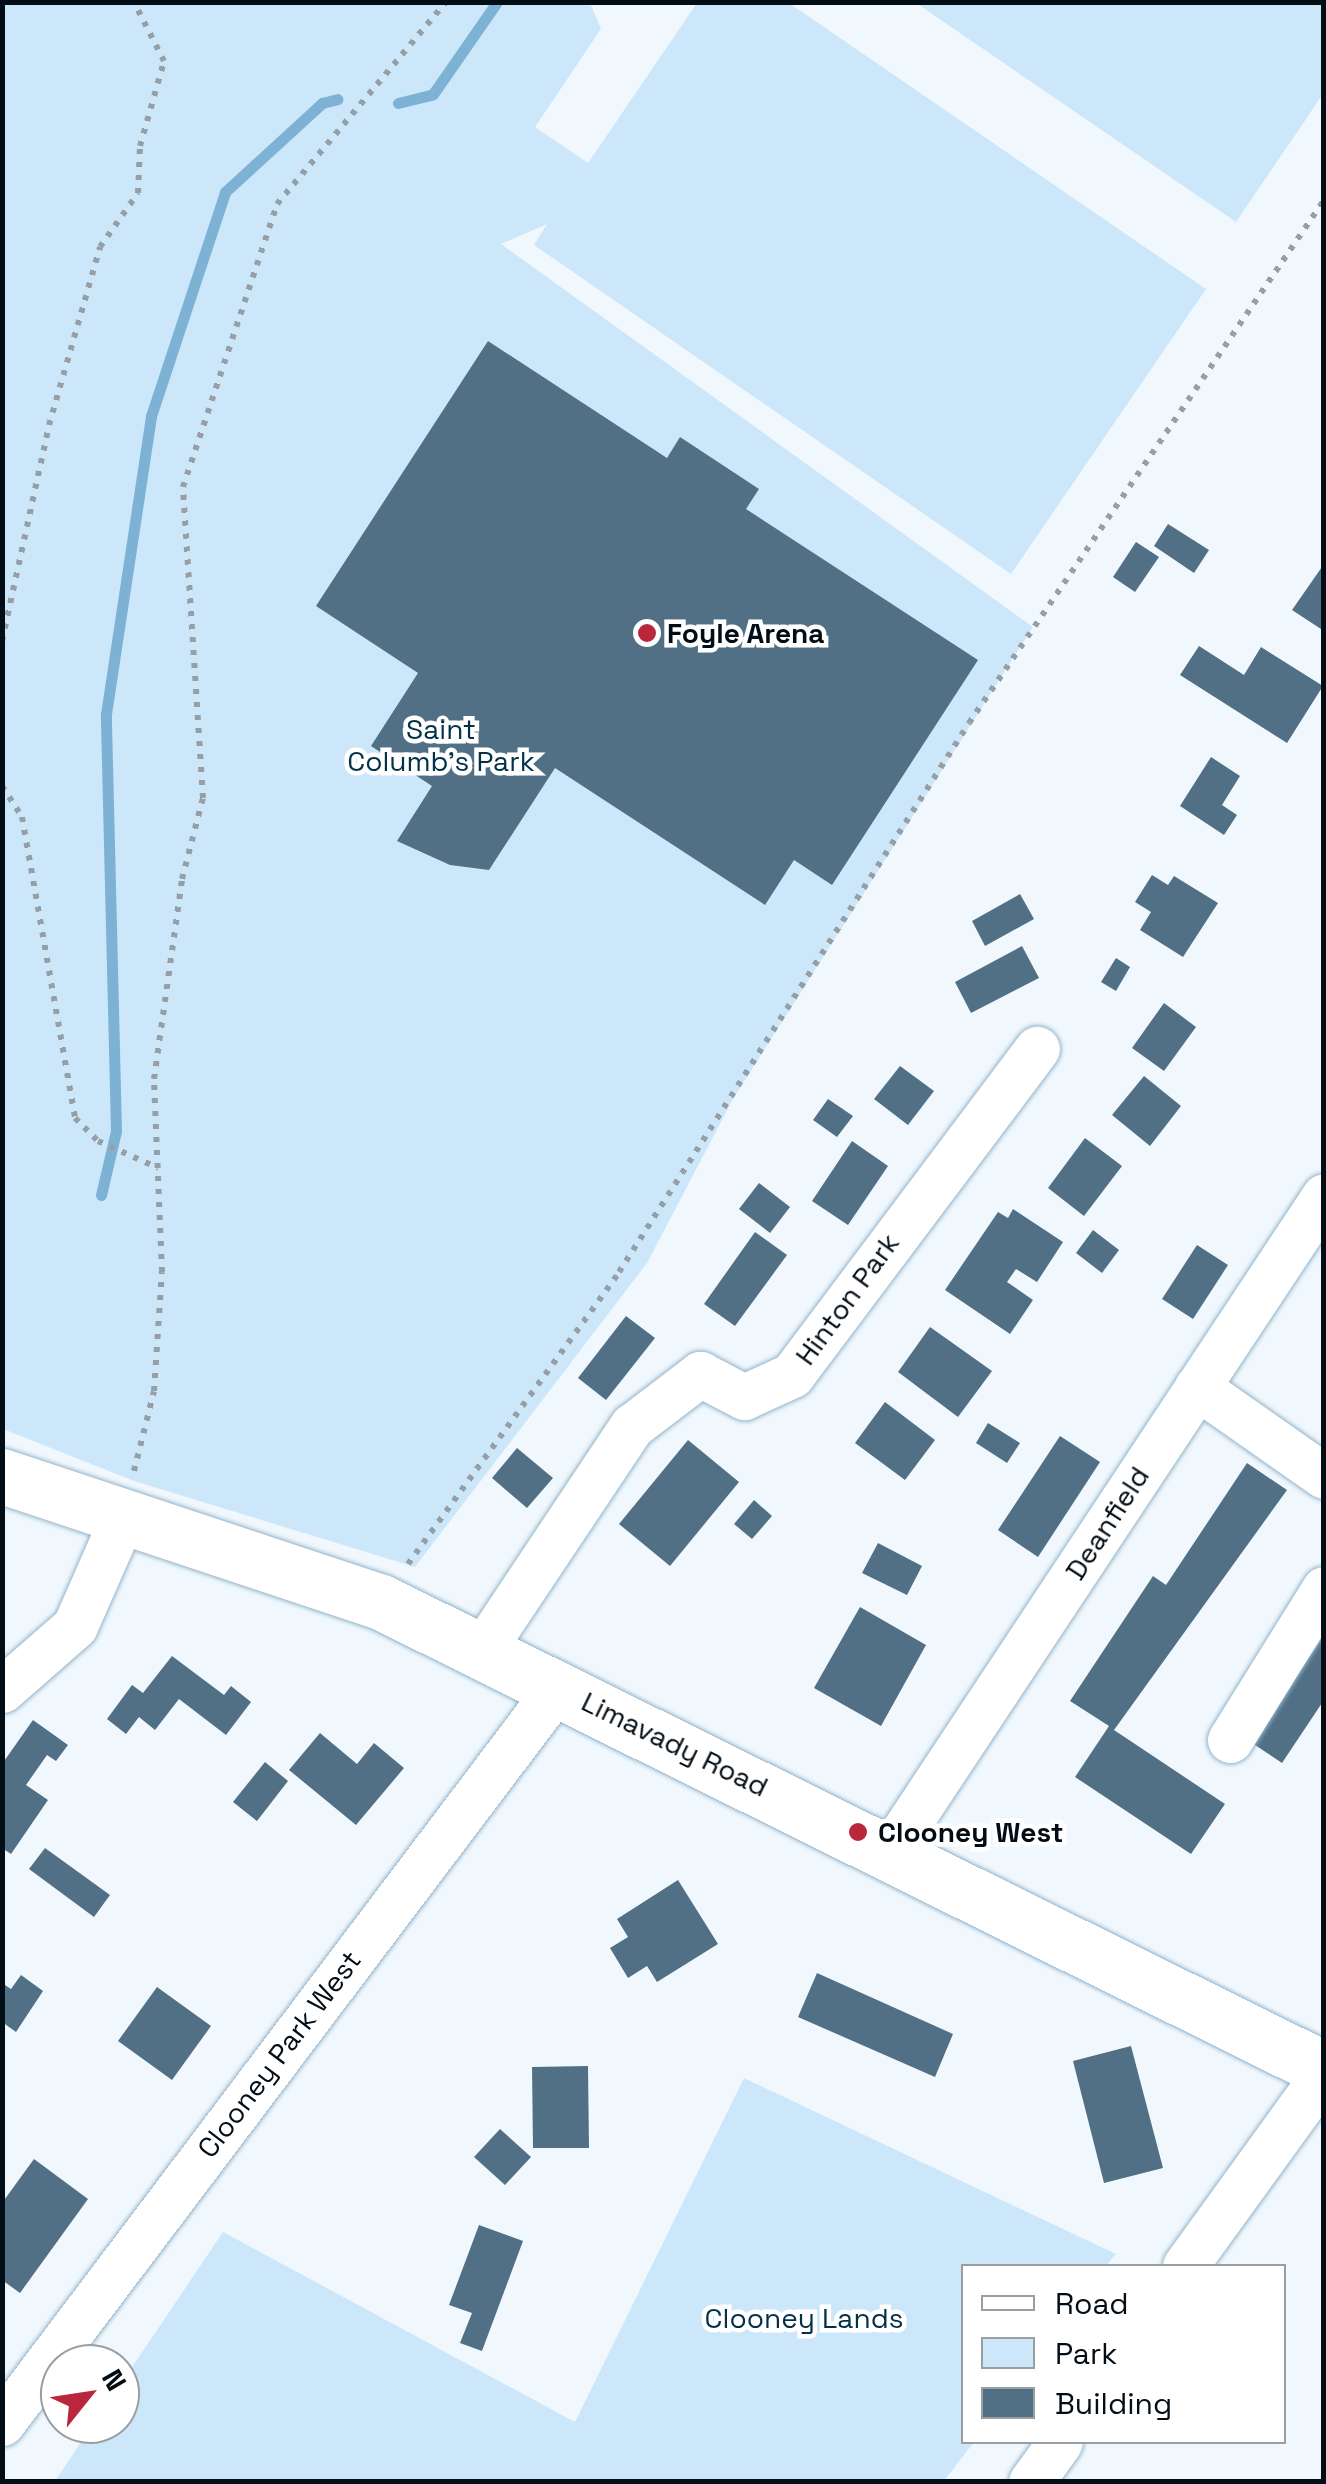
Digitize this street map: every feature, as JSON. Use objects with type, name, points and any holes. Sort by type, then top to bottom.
[{"type":"highway","name":"Limavady Road","points":[[2,1476],[121,1521],[381,1602],[891,1850],[1324,2071]]},
{"type":"street","name":"Hinton Park","points":[[481,1652],[632,1426],[700,1374],[744,1397],[792,1376],[1038,1049]]},
{"type":"street","name":"Deanfield","points":[[891,1850],[1324,1196]]},
{"type":"street","points":[[1198,1387],[1324,1476]]},
{"type":"street","points":[[2,1690],[74,1626],[121,1521]]},
{"type":"street","points":[[1230,1740],[1324,1589]]},
{"type":"street","name":"Clooney Park West","points":[[2,2423],[558,1688]]},
{"type":"street","points":[[1186,2264],[1324,2071]]},
{"type":"street","points":[[1031,2482],[1059,2444]]},
{"type":"path","points":[[2,641],[48,425],[100,247],[138,192],[140,146],[164,61],[134,2]]},
{"type":"path","points":[[121,1521],[154,1391],[162,1272],[154,1079],[182,879],[203,798],[184,487],[277,204],[446,2]]},
{"type":"path","points":[[381,1602],[619,1272],[980,707],[1324,200]]},
{"type":"path","points":[[2,786],[22,817],[74,1118],[108,1146],[158,1168]]},
{"type":"green space","name":"Saint Columb's Park","points":[[3,3],[590,3],[601,29],[535,127],[588,163],[697,3],[789,3],[1206,289],[1011,574],[534,245],[547,224],[501,244],[1033,627],[733,1099],[647,1263],[415,1567],[134,1481],[3,1429]]},
{"type":"green space","points":[[916,3],[1323,3],[1323,94],[1236,222]]},
{"type":"green space","name":"Clooney Lands","points":[[744,2078],[1116,2254],[1108,2264],[961,2264],[961,2444],[972,2444],[944,2481],[55,2481],[80,2444],[140,2444],[140,2355],[223,2232],[575,2422]]},
{"type":"building","name":"Foyle Arena","points":[[488,341],[667,458],[680,437],[759,489],[746,509],[978,660],[832,885],[794,860],[765,905],[555,768],[489,870],[450,865],[397,841],[432,786],[371,746],[418,673],[316,606]]},
{"type":"building","points":[[1168,524],[1209,550],[1194,573],[1154,546]]},
{"type":"building","points":[[1136,542],[1159,557],[1135,592],[1113,577]]},
{"type":"building","points":[[1324,564],[1324,631],[1292,610]]},
{"type":"building","points":[[1199,646],[1244,675],[1261,647],[1323,686],[1287,743],[1180,675]]},
{"type":"building","points":[[1211,757],[1240,776],[1222,805],[1237,815],[1224,835],[1180,806]]},
{"type":"building","points":[[1152,875],[1168,885],[1174,876],[1218,903],[1183,957],[1140,930],[1151,912],[1135,902]]},
{"type":"building","points":[[1020,894],[1034,919],[985,946],[972,921]]},
{"type":"building","points":[[1022,946],[1039,978],[971,1013],[955,982]]},
{"type":"building","points":[[1116,958],[1130,967],[1116,991],[1101,982]]},
{"type":"building","points":[[1164,1003],[1196,1027],[1164,1071],[1132,1048]]},
{"type":"building","points":[[900,1066],[934,1091],[908,1125],[874,1099]]},
{"type":"building","points":[[1144,1076],[1181,1106],[1150,1146],[1112,1115]]},
{"type":"building","points":[[828,1099],[853,1116],[837,1137],[813,1120]]},
{"type":"building","points":[[1085,1138],[1122,1166],[1084,1216],[1048,1188]]},
{"type":"building","points":[[852,1141],[888,1166],[848,1225],[812,1201]]},
{"type":"building","points":[[759,1183],[790,1207],[770,1233],[739,1209]]},
{"type":"building","points":[[1013,1209],[1063,1242],[1037,1282],[1016,1269],[1007,1282],[1033,1300],[1010,1334],[945,1290],[998,1212],[1008,1218]]},
{"type":"building","points":[[1093,1230],[1119,1250],[1102,1273],[1076,1253]]},
{"type":"building","points":[[755,1232],[787,1255],[735,1326],[704,1304]]},
{"type":"building","points":[[1197,1245],[1228,1265],[1193,1319],[1162,1299]]},
{"type":"building","points":[[626,1316],[655,1338],[606,1400],[578,1378]]},
{"type":"building","points":[[930,1327],[992,1371],[958,1417],[898,1372]]},
{"type":"building","points":[[885,1402],[935,1440],[905,1480],[855,1443]]},
{"type":"building","points":[[988,1423],[1020,1443],[1007,1463],[976,1443]]},
{"type":"building","points":[[1060,1436],[1100,1462],[1038,1557],[998,1530]]},
{"type":"building","points":[[688,1440],[739,1482],[670,1566],[619,1524]]},
{"type":"building","points":[[517,1448],[553,1478],[527,1508],[492,1478]]},
{"type":"building","points":[[1247,1463],[1287,1490],[1114,1730],[1225,1804],[1191,1854],[1075,1777],[1109,1726],[1070,1701],[1153,1576],[1166,1585]]},
{"type":"building","points":[[754,1500],[772,1516],[752,1539],[734,1524]]},
{"type":"building","points":[[878,1543],[922,1566],[907,1595],[862,1573]]},
{"type":"building","points":[[860,1607],[926,1645],[881,1726],[814,1688]]},
{"type":"building","points":[[1324,1635],[1324,1700],[1282,1763],[1252,1743]]},
{"type":"building","points":[[172,1656],[224,1695],[231,1686],[251,1702],[226,1735],[179,1699],[155,1730],[139,1717],[126,1734],[107,1719],[132,1685],[143,1693]]},
{"type":"building","points":[[33,1720],[68,1745],[56,1761],[47,1755],[26,1785],[48,1800],[11,1854],[2,1848],[2,1764]]},
{"type":"building","points":[[320,1733],[357,1764],[374,1743],[404,1768],[356,1825],[289,1770]]},
{"type":"building","points":[[265,1762],[288,1781],[257,1821],[233,1802]]},
{"type":"building","points":[[45,1848],[110,1895],[94,1917],[29,1869]]},
{"type":"building","points":[[678,1880],[718,1944],[657,1982],[647,1966],[628,1978],[610,1948],[628,1937],[617,1919]]},
{"type":"building","points":[[817,1973],[953,2034],[935,2077],[798,2017]]},
{"type":"building","points":[[21,1975],[43,1991],[16,2032],[2,2022],[2,1983],[11,1989]]},
{"type":"building","points":[[157,1987],[211,2026],[172,2080],[118,2041]]},
{"type":"building","points":[[1131,2046],[1163,2168],[1104,2183],[1073,2061]]},
{"type":"building","points":[[588,2066],[589,2148],[533,2148],[532,2067]]},
{"type":"building","points":[[500,2129],[531,2157],[505,2185],[474,2157]]},
{"type":"building","points":[[34,2159],[88,2199],[20,2293],[2,2280],[2,2203]]},
{"type":"building","points":[[479,2225],[523,2241],[482,2351],[460,2343],[472,2313],[449,2305]]},
{"type":"waterway","points":[[398,103],[433,94],[497,2]]},
{"type":"waterway","points":[[101,1195],[116,1131],[106,714],[151,416],[225,192],[322,103],[338,99]]},
{"type":"place","name":"Foyle Arena","points":[[647,633]]},
{"type":"place","name":"Clooney West","points":[[858,1832]]}]
